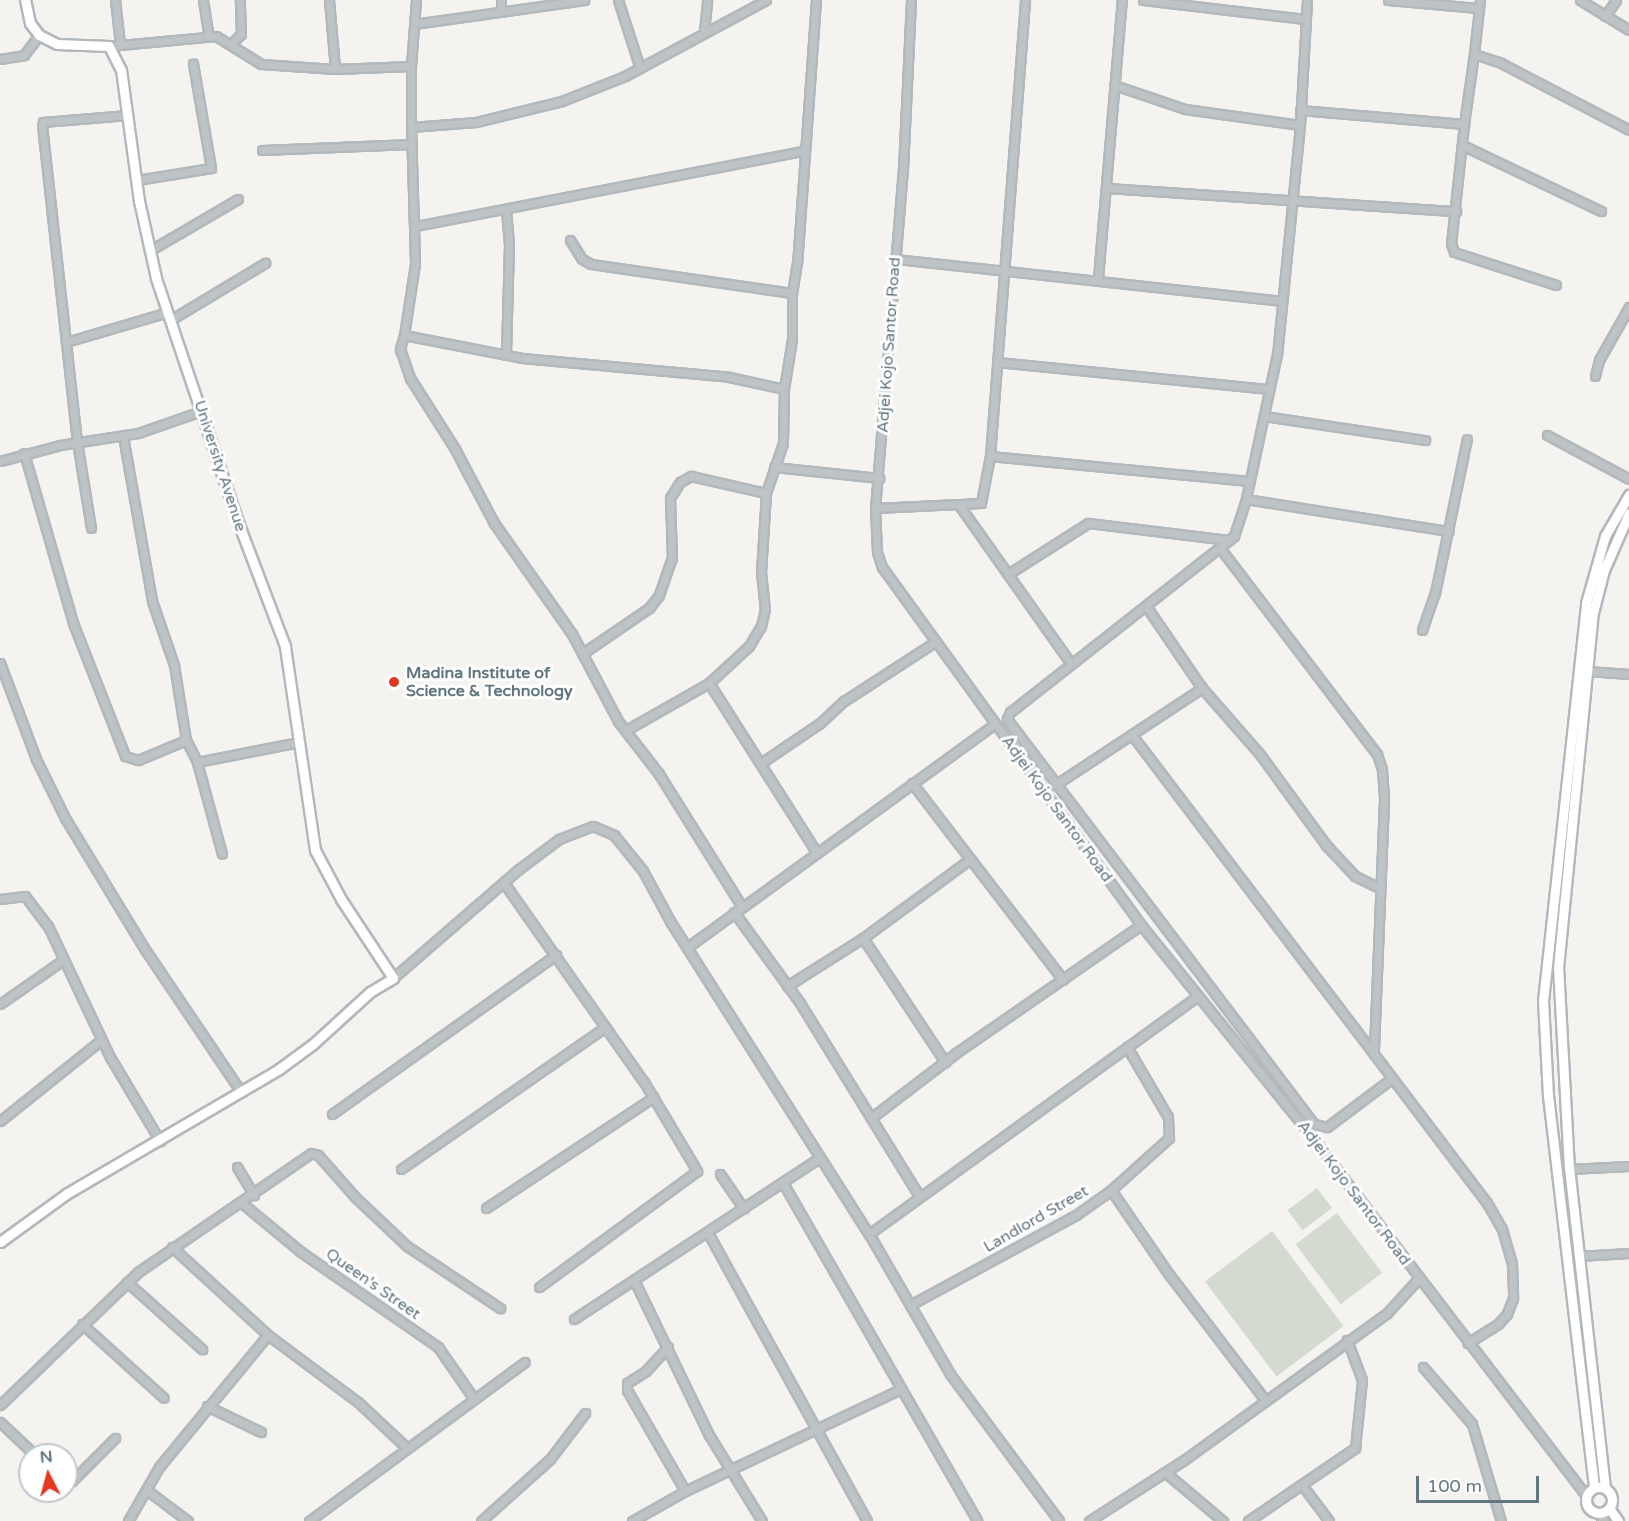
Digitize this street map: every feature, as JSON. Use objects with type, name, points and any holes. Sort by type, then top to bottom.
[{"type":"street","points":[[24,0],[30,23],[39,36],[57,44],[110,46],[209,36],[231,44],[261,64],[335,69],[411,66]]},
{"type":"street","points":[[115,0],[120,44]]},
{"type":"street","points":[[203,0],[209,36]]},
{"type":"street","points":[[231,44],[241,34],[240,0]]},
{"type":"street","points":[[329,0],[335,69]]},
{"type":"street","points":[[416,0],[411,66],[415,264],[400,350],[410,378],[454,449],[494,523],[583,653],[618,721],[628,729],[742,907]]},
{"type":"street","points":[[501,0],[501,12]]},
{"type":"street","points":[[414,24],[584,0]]},
{"type":"street","points":[[618,0],[640,68]]},
{"type":"street","points":[[704,31],[707,0]]},
{"type":"street","points":[[411,127],[464,124],[562,101],[640,68],[704,31],[766,0]]},
{"type":"street","points":[[628,729],[709,683],[749,646],[761,626],[765,493],[783,443],[783,390],[792,339],[792,294],[797,262],[802,151],[816,0]]},
{"type":"street","name":"Adjei Kojo Santor Road","points":[[911,0],[896,259],[884,378],[879,478],[875,508],[877,552],[882,567],[1141,925],[1312,1137],[1586,1496]]},
{"type":"street","points":[[875,508],[981,503],[990,456],[1025,0]]},
{"type":"street","points":[[1098,278],[1122,0]]},
{"type":"street","points":[[1143,0],[1305,19]]},
{"type":"street","points":[[1307,0],[1300,125],[1282,301],[1264,416],[1246,499],[1234,536],[1010,712],[1007,719],[1314,1124],[1327,1127],[1391,1079]]},
{"type":"street","points":[[1388,0],[1479,4],[1451,243],[1454,252],[1556,285]]},
{"type":"street","points":[[1580,0],[1629,30]]},
{"type":"street","points":[[1605,16],[1616,0]]},
{"type":"street","points":[[0,59],[24,55],[39,36]]},
{"type":"street","name":"University Avenue","points":[[110,46],[121,70],[149,251],[201,411],[285,646],[309,822],[318,856],[393,978]]},
{"type":"street","points":[[1474,54],[1501,63],[1629,130]]},
{"type":"street","points":[[137,180],[211,168],[193,64]]},
{"type":"street","points":[[1114,85],[1185,109],[1300,125]]},
{"type":"street","points":[[1300,110],[1464,124]]},
{"type":"street","points":[[91,528],[77,442],[42,123],[128,115]]},
{"type":"street","points":[[262,150],[412,144]]},
{"type":"street","points":[[1462,145],[1601,211]]},
{"type":"street","points":[[416,226],[802,151]]},
{"type":"street","points":[[1107,188],[1456,211]]},
{"type":"street","points":[[149,251],[238,199]]},
{"type":"street","points":[[506,210],[509,245],[506,355]]},
{"type":"street","points":[[570,240],[582,259],[591,264],[792,294]]},
{"type":"street","points":[[896,259],[1098,278],[1282,301]]},
{"type":"street","points":[[66,342],[170,315],[265,263]]},
{"type":"street","points":[[1595,376],[1599,360],[1629,307]]},
{"type":"street","points":[[404,335],[506,355],[729,377],[783,390]]},
{"type":"street","points":[[998,362],[1269,389]]},
{"type":"street","points":[[0,460],[77,442],[123,436],[201,411]]},
{"type":"street","points":[[1264,416],[1425,440]]},
{"type":"street","points":[[1547,435],[1629,479]]},
{"type":"street","points":[[123,436],[152,601],[174,665],[186,740],[197,762],[222,854]]},
{"type":"street","points":[[1422,630],[1448,531],[1467,439]]},
{"type":"street","points":[[24,453],[73,623],[124,756],[138,760],[186,740]]},
{"type":"street","points":[[990,456],[1249,481]]},
{"type":"street","points":[[774,467],[879,478]]},
{"type":"street","points":[[583,653],[649,608],[659,595],[672,558],[670,498],[680,482],[691,476],[765,493]]},
{"type":"street","points":[[1629,495],[1605,536],[1586,603],[1544,989],[1548,1096],[1594,1487],[1586,1496],[1588,1507],[1601,1519],[1609,1509],[1612,1497],[1605,1488],[1569,1169],[1559,1024],[1559,950],[1594,604],[1606,563],[1629,513]]},
{"type":"street","points":[[1246,499],[1448,531]]},
{"type":"street","points":[[958,505],[1071,664]]},
{"type":"street","points":[[1008,574],[1088,523],[1229,540]]},
{"type":"street","points":[[1220,548],[1377,754],[1384,792],[1374,1054]]},
{"type":"street","points":[[1146,606],[1202,688],[1259,753],[1326,845],[1355,876],[1380,888]]},
{"type":"street","points":[[760,763],[820,723],[844,701],[935,642]]},
{"type":"street","points":[[0,663],[36,759],[69,826],[144,948],[241,1092]]},
{"type":"street","points":[[1587,671],[1629,674]]},
{"type":"street","points":[[709,683],[817,853]]},
{"type":"street","points":[[1055,785],[1202,688]]},
{"type":"street","points":[[689,946],[995,724]]},
{"type":"street","points":[[1132,735],[1487,1203],[1502,1229],[1512,1264],[1513,1298],[1507,1314],[1468,1343]]},
{"type":"street","points":[[197,762],[299,742]]},
{"type":"street","points":[[912,783],[1063,981]]},
{"type":"street","points":[[0,1242],[66,1194],[241,1092],[313,1044],[370,992],[393,978],[559,839],[584,827],[598,827],[614,835],[631,854],[819,1158],[869,1234],[950,1374],[1059,1521]]},
{"type":"street","points":[[787,986],[863,938],[970,859]]},
{"type":"street","points":[[504,883],[654,1097],[697,1171],[538,1287]]},
{"type":"street","points":[[0,898],[25,896],[32,902],[101,1040],[160,1141]]},
{"type":"street","points":[[734,912],[787,986],[919,1196]]},
{"type":"street","points":[[871,1118],[945,1062],[1141,925]]},
{"type":"street","points":[[863,938],[945,1062]]},
{"type":"street","points":[[332,1114],[556,955]]},
{"type":"street","points":[[0,1004],[63,960]]},
{"type":"street","points":[[869,1234],[1198,996]]},
{"type":"street","points":[[401,1168],[605,1027]]},
{"type":"street","points":[[0,1121],[101,1040]]},
{"type":"street","name":"Landlord Street","points":[[910,1305],[1076,1215],[1111,1190],[1169,1138],[1171,1130],[1168,1117],[1127,1047]]},
{"type":"street","points":[[486,1208],[654,1097]]},
{"type":"street","points":[[0,1405],[127,1282],[172,1247],[243,1203],[306,1156],[318,1155],[355,1197],[434,1268],[500,1308]]},
{"type":"street","points":[[574,1319],[635,1282],[819,1158]]},
{"type":"street","points":[[1569,1169],[1629,1166]]},
{"type":"street","points":[[237,1167],[254,1195]]},
{"type":"street","points":[[720,1174],[744,1209]]},
{"type":"street","points":[[783,1183],[831,1260],[901,1389],[977,1521]]},
{"type":"street","points":[[1111,1190],[1168,1273],[1266,1401]]},
{"type":"street","name":"Queen’s Street","points":[[243,1203],[301,1252],[438,1347],[474,1399]]},
{"type":"street","points":[[708,1233],[867,1521]]},
{"type":"street","points":[[172,1247],[268,1335],[358,1402],[407,1448]]},
{"type":"street","points":[[1578,1256],[1629,1253]]},
{"type":"street","points":[[1089,1521],[1166,1473],[1387,1313],[1419,1278]]},
{"type":"street","points":[[127,1282],[202,1349]]},
{"type":"street","points":[[635,1282],[704,1425],[762,1521]]},
{"type":"street","points":[[82,1324],[164,1398]]},
{"type":"street","points":[[128,1521],[148,1491],[159,1467],[207,1406],[268,1335]]},
{"type":"street","points":[[1248,1521],[1354,1448],[1362,1380],[1347,1340]]},
{"type":"street","points":[[668,1347],[646,1371],[627,1383],[627,1390],[685,1491]]},
{"type":"street","points":[[309,1521],[525,1362]]},
{"type":"street","points":[[1423,1367],[1472,1424],[1501,1521]]},
{"type":"street","points":[[632,1521],[685,1491],[901,1389]]},
{"type":"street","points":[[207,1406],[261,1432]]},
{"type":"street","points":[[481,1521],[550,1459],[585,1413]]},
{"type":"street","points":[[0,1422],[22,1443]]},
{"type":"street","points":[[78,1475],[116,1438]]},
{"type":"street","points":[[1166,1473],[1223,1521]]},
{"type":"street","points":[[1302,1485],[1329,1521]]},
{"type":"street","points":[[1594,1487],[1605,1488]]},
{"type":"street","points":[[148,1491],[188,1521]]},
{"type":"street","points":[[1609,1509],[1618,1521]]},
{"type":"shaded area","points":[[1317,1188],[1332,1208],[1302,1230],[1287,1210]]},
{"type":"shaded area","points":[[1337,1213],[1382,1273],[1341,1304],[1295,1244]]},
{"type":"shaded area","points":[[1272,1231],[1344,1326],[1277,1377],[1205,1282]]},
{"type":"place","name":"Madina Institute of Science & Technology","points":[[394,682]]}]
